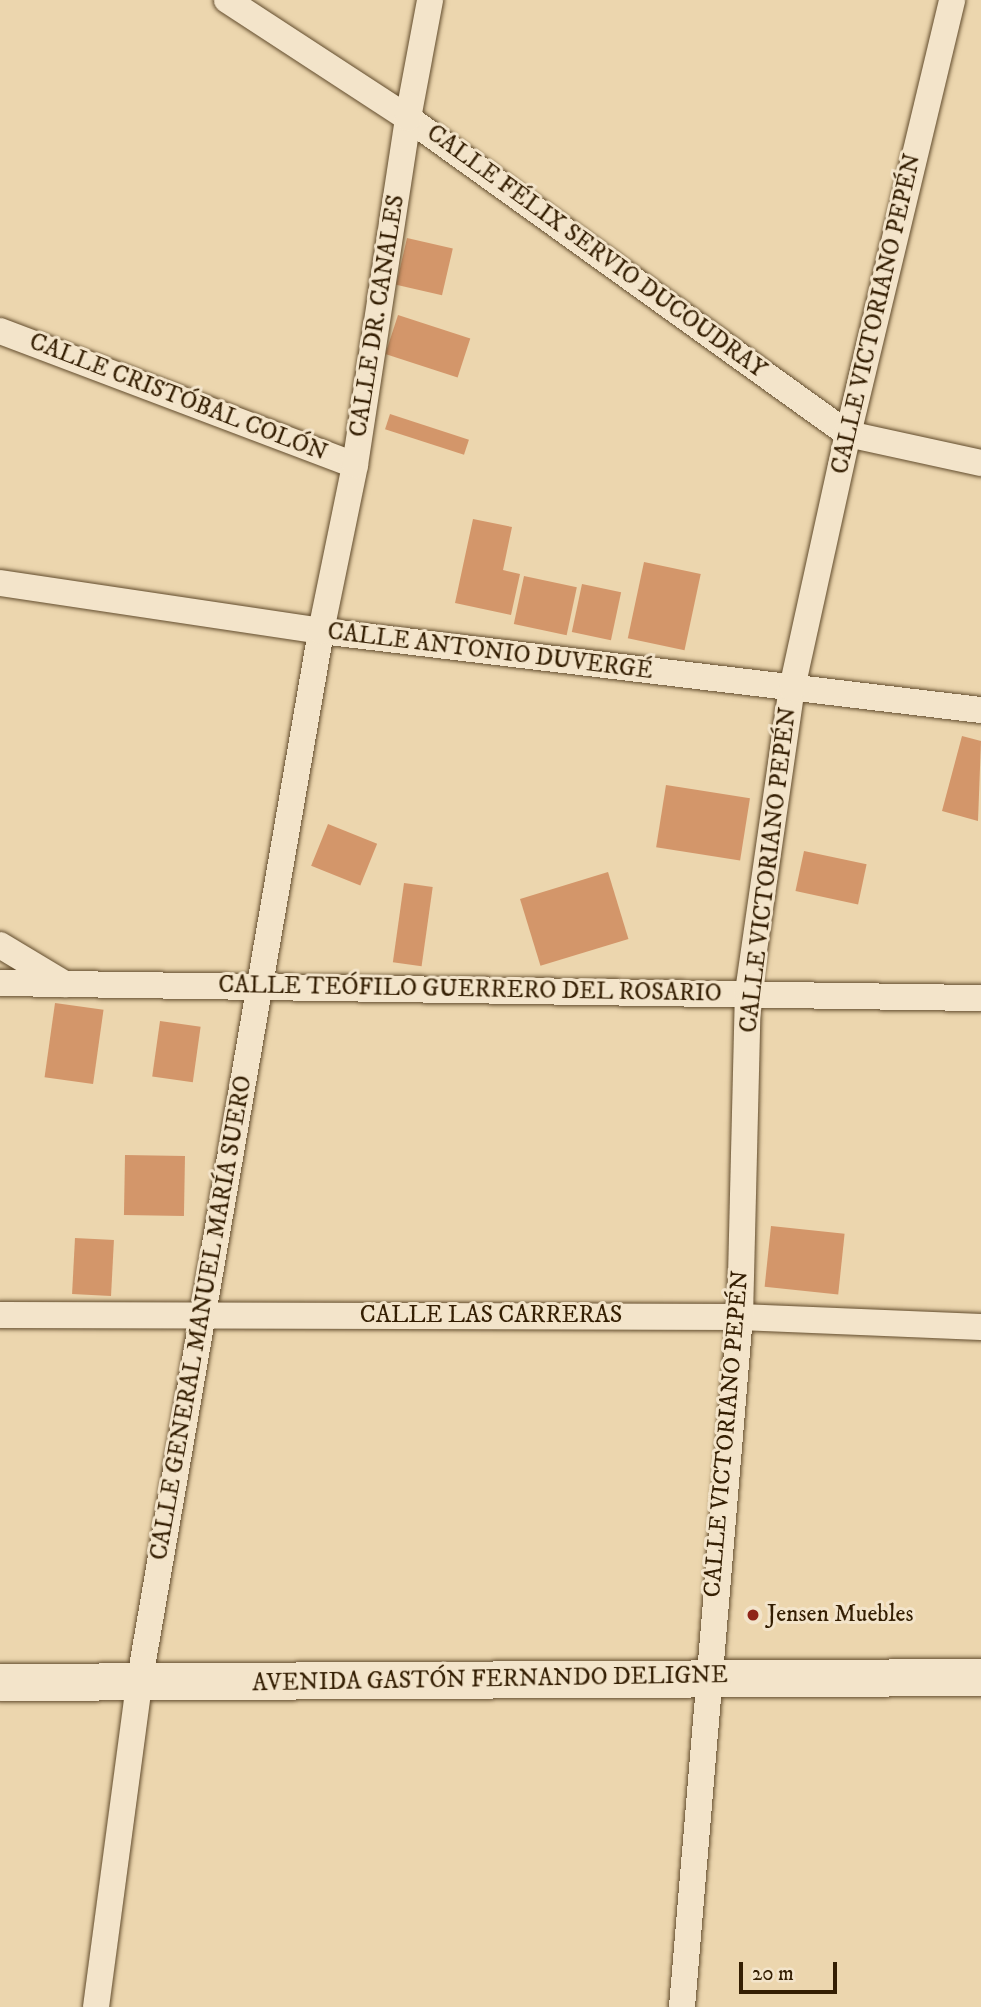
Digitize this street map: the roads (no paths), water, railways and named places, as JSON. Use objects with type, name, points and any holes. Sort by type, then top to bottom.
[{"type":"street","name":"CALLE FÉLIX SERVIO DUCOUDRAY","points":[[227,0],[408,118],[848,434],[981,463]]},
{"type":"street","name":"CALLE DR. CANALES","points":[[321,631],[355,465],[408,118],[430,0]]},
{"type":"street","name":"CALLE VICTORIANO PEPÉN","points":[[681,2007],[707,1676],[740,1317],[748,992],[792,688],[848,434],[952,0]]},
{"type":"street","name":"CALLE CRISTÓBAL COLÓN","points":[[0,331],[355,465]]},
{"type":"street","name":"CALLE ANTONIO DUVERGÉ","points":[[0,583],[321,631],[981,710]]},
{"type":"street","name":"CALLE GENERAL MANUEL MARÍA SUERO","points":[[96,2007],[139,1684],[321,631]]},
{"type":"street","points":[[0,945],[66,985]]},
{"type":"street","name":"CALLE TEÓFILO GUERRERO DEL ROSARIO","points":[[0,983],[258,989],[748,992],[981,998]]},
{"type":"street","name":"CALLE LAS CARRERAS","points":[[0,1314],[740,1317],[981,1327]]},
{"type":"street","name":"AVENIDA GASTÓN FERNANDO DELIGNE","points":[[0,1682],[139,1684],[707,1676],[981,1677]]},
{"type":"place","name":"Jensen Muebles","points":[[753,1615]]}]
